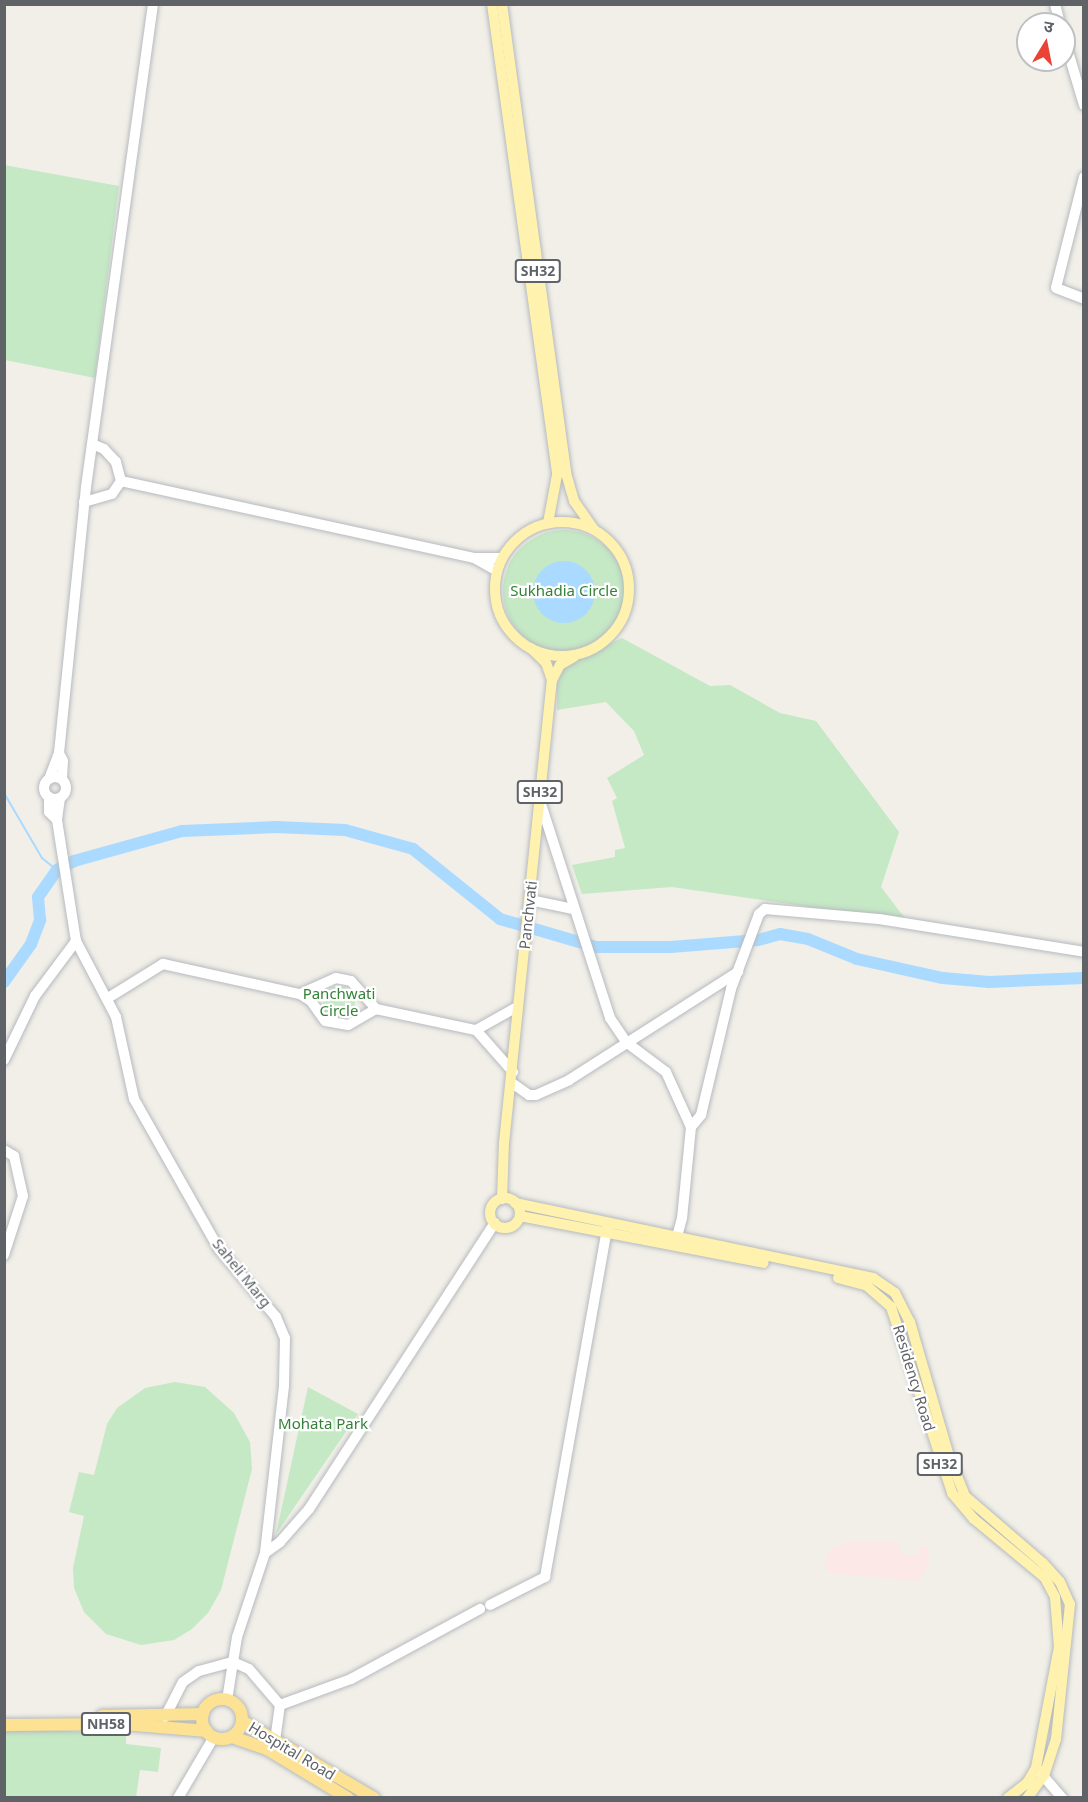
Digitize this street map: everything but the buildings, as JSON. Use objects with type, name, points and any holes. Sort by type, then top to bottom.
[{"type":"highway","name":"NH58","points":[[4,1717],[165,1717],[203,1714],[212,1702],[226,1700]]},
{"type":"highway","points":[[226,1700],[238,1708],[242,1721],[232,1737]]},
{"type":"highway","points":[[203,1714],[210,1734]]},
{"type":"highway","name":"Hospital Road","points":[[242,1721],[374,1797]]},
{"type":"highway","name":"NH58","points":[[4,1725],[124,1724],[232,1737],[267,1749],[348,1797]]},
{"type":"main road","name":"SH32","points":[[492,4],[556,475],[549,523]]},
{"type":"main road","name":"SH32","points":[[502,4],[566,473],[574,501],[594,530],[620,554],[629,580],[626,612],[613,632],[560,665],[552,680]]},
{"type":"main road","name":"SH32","points":[[552,680],[546,663],[513,635],[503,620],[496,604],[497,571],[502,558],[525,533],[549,523],[572,523],[594,530]]},
{"type":"main road","name":"SH32","points":[[531,648],[555,656],[580,654]]},
{"type":"main road","name":"Panchvati","points":[[501,1199],[503,1150],[552,680]]},
{"type":"main road","name":"SH32","points":[[495,1223],[491,1209],[501,1199]]},
{"type":"main road","points":[[501,1199],[608,1228]]},
{"type":"main road","points":[[495,1223],[508,1228],[520,1215],[515,1203]]},
{"type":"main road","name":"SH32","points":[[520,1215],[676,1241]]},
{"type":"main road","name":"Residency Road","points":[[676,1241],[867,1286],[891,1307],[952,1494],[974,1519],[1045,1578],[1055,1597],[1059,1647],[1040,1771],[1008,1797]]},
{"type":"main road","points":[[1027,1797],[1040,1771]]},
{"type":"street","points":[[4,1060],[35,996],[76,941],[60,848],[55,797],[44,787],[59,753],[84,502],[110,293],[153,4]]},
{"type":"street","points":[[1074,72],[1083,105]]},
{"type":"street","points":[[1083,177],[1056,288],[1083,300]]},
{"type":"street","points":[[84,502],[112,494],[121,481],[116,462],[104,449],[92,444]]},
{"type":"street","points":[[121,481],[382,535],[474,558],[502,558]]},
{"type":"street","points":[[474,558],[497,571]]},
{"type":"street","points":[[55,797],[66,788],[62,779],[63,761],[59,753]]},
{"type":"street","points":[[49,779],[62,779]]},
{"type":"street","points":[[539,798],[591,967],[610,1018],[626,1042],[666,1072],[691,1127],[676,1241]]},
{"type":"street","points":[[530,902],[573,911]]},
{"type":"street","points":[[691,1127],[701,1115],[738,972],[759,914],[765,909],[782,908],[879,919],[1083,952]]},
{"type":"street","name":"Saheli Marg","points":[[76,941],[116,1017],[134,1099],[219,1249],[276,1317],[285,1338],[284,1386],[265,1552],[237,1637],[226,1700]]},
{"type":"street","points":[[108,998],[163,964],[300,994],[332,1024],[348,1025],[376,1009]]},
{"type":"street","points":[[476,1029],[512,1078],[529,1095],[536,1095],[590,1068],[626,1042],[738,972]]},
{"type":"street","points":[[300,994],[344,978],[358,986],[376,1009],[476,1029],[518,1007]]},
{"type":"street","points":[[4,1150],[14,1156],[23,1196],[4,1255]]},
{"type":"street","points":[[265,1552],[280,1542],[309,1509],[495,1223]]},
{"type":"street","points":[[280,1705],[351,1679],[545,1577],[608,1228]]},
{"type":"street","points":[[165,1717],[183,1682],[199,1671],[233,1662],[249,1669],[280,1705],[275,1740]]},
{"type":"street","points":[[178,1797],[210,1734]]},
{"type":"street","points":[[1040,1771],[1062,1797]]},
{"type":"shaded area","points":[[849,1541],[899,1541],[901,1556],[918,1555],[918,1547],[928,1546],[929,1565],[918,1581],[830,1573],[824,1566],[828,1550]]},
{"type":"green space","points":[[4,165],[119,186],[95,378],[5,360]]},
{"type":"green space","name":"Sukhadia Circle","points":[[564,530],[587,535],[598,540],[607,548],[615,557],[620,568],[625,591],[620,614],[615,625],[607,634],[598,642],[587,647],[564,652],[541,647],[530,642],[521,634],[513,625],[508,614],[503,591],[508,568],[513,557],[521,548],[530,540],[541,535]]},
{"type":"green space","points":[[622,638],[710,686],[730,685],[780,713],[816,721],[899,832],[881,887],[907,921],[672,887],[582,894],[572,865],[615,857],[615,850],[625,848],[612,801],[617,798],[607,778],[644,755],[634,731],[606,702],[557,710],[557,685],[565,665]]},
{"type":"green space","name":"Panchwati Circle","points":[[339,986],[350,991],[355,1002],[350,1013],[339,1018],[328,1013],[323,1002],[328,991]]},
{"type":"green space","points":[[175,1382],[205,1387],[234,1413],[250,1442],[252,1469],[221,1590],[208,1613],[192,1629],[174,1640],[141,1645],[106,1634],[84,1612],[74,1588],[73,1568],[84,1516],[69,1512],[79,1472],[94,1475],[107,1424],[117,1408],[145,1388]]},
{"type":"green space","name":"Mohata Park","points":[[308,1387],[358,1414],[276,1534]]},
{"type":"green space","points":[[52,1730],[126,1735],[126,1744],[161,1748],[158,1772],[140,1770],[136,1797],[5,1797],[4,1731]]},
{"type":"water","points":[[558,561],[570,561],[586,570],[593,580],[595,592],[593,604],[586,614],[570,623],[558,623],[547,618],[538,609],[533,598],[533,586],[538,575],[547,566]]},
{"type":"waterway","points":[[4,793],[42,858],[57,870]]},
{"type":"waterway","points":[[4,982],[31,944],[40,920],[38,897],[57,870],[74,861],[182,831],[276,827],[345,830],[413,849],[500,919],[596,947],[671,947],[758,940],[780,934],[808,939],[857,959],[943,978],[989,982],[1084,978]]}]
